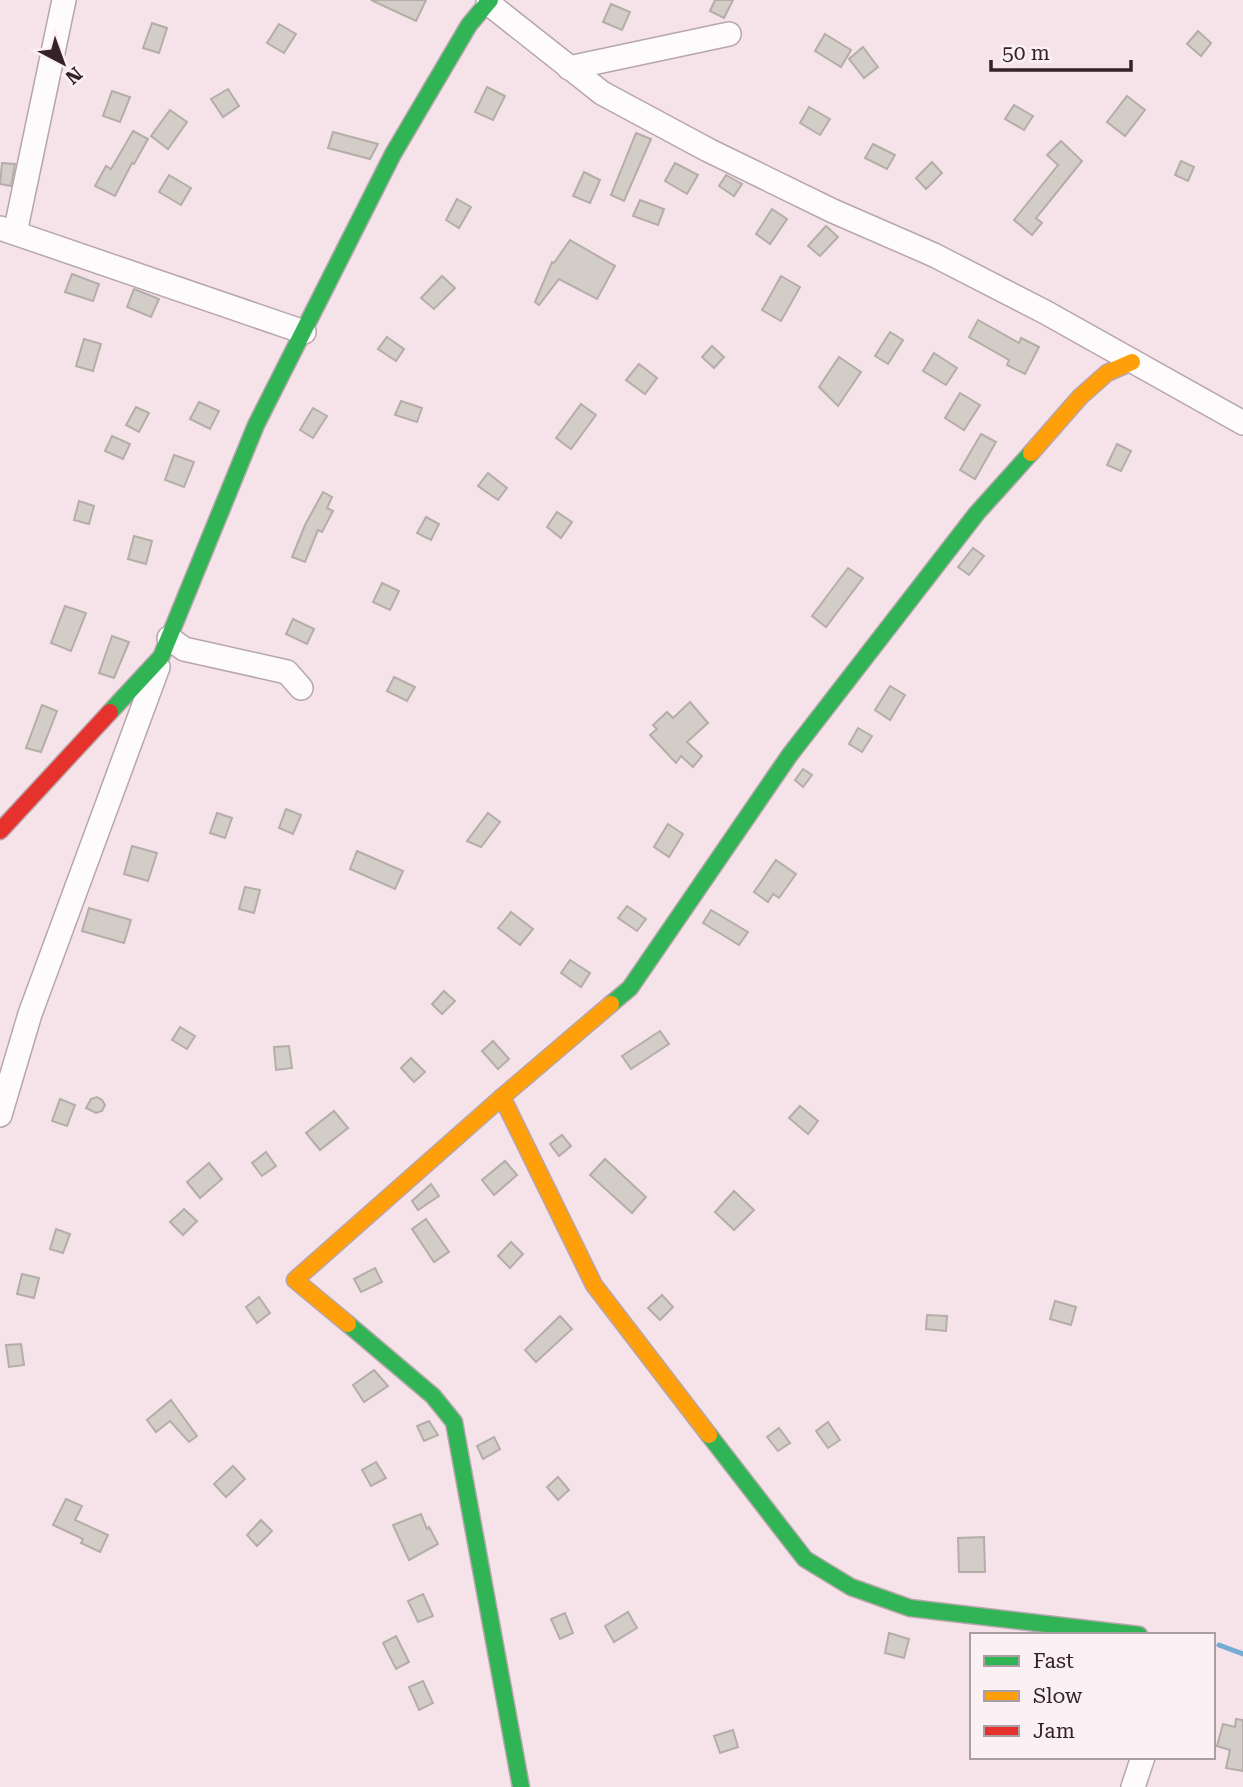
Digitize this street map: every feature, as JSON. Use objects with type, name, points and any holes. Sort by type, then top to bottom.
[{"type":"street","points":[[64,0],[8,230],[304,332]]},
{"type":"street","points":[[0,1115],[30,1014],[165,647],[257,425],[393,154],[469,25],[489,1],[601,93],[833,211],[934,254],[1045,312],[1243,423]]},
{"type":"street","points":[[569,68],[729,34]]},
{"type":"street","points":[[521,1787],[454,1422],[433,1396],[295,1280],[630,988],[789,756],[977,513],[1080,397],[1107,373],[1132,362]]},
{"type":"street","points":[[165,647],[287,672],[301,688]]},
{"type":"street","points":[[0,831],[165,647]]},
{"type":"street","points":[[502,1097],[594,1284],[805,1559],[851,1587],[910,1608],[1122,1633]]},
{"type":"street","points":[[1133,1787],[1142,1759]]},
{"type":"building","points":[[371,0],[426,0],[416,21]]},
{"type":"building","points":[[715,0],[733,0],[724,18],[710,11]]},
{"type":"building","points":[[611,4],[630,12],[622,30],[603,22]]},
{"type":"building","points":[[152,23],[167,28],[159,53],[143,48]]},
{"type":"building","points":[[279,24],[296,34],[284,53],[267,43]]},
{"type":"building","points":[[1198,31],[1211,43],[1201,56],[1187,44]]},
{"type":"building","points":[[825,34],[851,50],[841,67],[815,51]]},
{"type":"building","points":[[863,47],[878,67],[864,78],[849,59]]},
{"type":"building","points":[[487,87],[505,96],[493,120],[475,112]]},
{"type":"building","points":[[228,89],[239,106],[223,117],[211,99]]},
{"type":"building","points":[[112,91],[130,97],[120,122],[103,116]]},
{"type":"building","points":[[1127,96],[1145,110],[1125,136],[1107,122]]},
{"type":"building","points":[[1014,105],[1033,116],[1024,130],[1005,119]]},
{"type":"building","points":[[809,107],[830,119],[820,135],[800,123]]},
{"type":"building","points":[[170,110],[187,122],[168,149],[151,136]]},
{"type":"building","points":[[133,131],[148,139],[115,196],[95,186],[106,166],[111,169]]},
{"type":"building","points":[[333,132],[378,144],[370,159],[328,148]]},
{"type":"building","points":[[636,133],[651,139],[624,201],[611,195]]},
{"type":"building","points":[[1061,141],[1082,161],[1036,218],[1042,223],[1032,235],[1014,220],[1058,165],[1047,155]]},
{"type":"building","points":[[873,144],[895,155],[887,169],[865,158]]},
{"type":"building","points":[[1181,161],[1194,167],[1188,181],[1175,175]]},
{"type":"building","points":[[932,162],[942,173],[926,189],[916,178]]},
{"type":"building","points":[[2,163],[15,164],[11,186],[0,184]]},
{"type":"building","points":[[675,163],[698,175],[687,194],[665,181]]},
{"type":"building","points":[[584,172],[600,180],[590,203],[573,196]]},
{"type":"building","points":[[169,175],[191,188],[181,205],[159,192]]},
{"type":"building","points":[[726,175],[742,184],[734,196],[719,186]]},
{"type":"building","points":[[457,199],[471,207],[459,228],[446,220]]},
{"type":"building","points":[[640,200],[664,209],[658,225],[633,216]]},
{"type":"building","points":[[772,209],[787,219],[770,244],[756,234]]},
{"type":"building","points":[[826,226],[838,237],[820,256],[808,246]]},
{"type":"building","points":[[570,240],[615,266],[597,299],[559,279],[539,305],[535,302],[552,262],[554,263]]},
{"type":"building","points":[[72,274],[99,284],[93,301],[65,292]]},
{"type":"building","points":[[442,276],[455,288],[434,309],[421,298]]},
{"type":"building","points":[[781,276],[800,287],[781,321],[762,310]]},
{"type":"building","points":[[134,289],[159,299],[151,317],[127,307]]},
{"type":"building","points":[[978,320],[1019,343],[1021,338],[1039,347],[1025,374],[1007,365],[1009,360],[969,337]]},
{"type":"building","points":[[890,332],[903,340],[888,364],[875,356]]},
{"type":"building","points":[[387,337],[404,349],[396,361],[378,349]]},
{"type":"building","points":[[84,339],[101,344],[93,371],[76,366]]},
{"type":"building","points":[[712,346],[724,357],[714,368],[702,357]]},
{"type":"building","points":[[934,353],[957,368],[946,385],[923,371]]},
{"type":"building","points":[[839,357],[861,372],[838,406],[819,387]]},
{"type":"building","points":[[639,364],[657,378],[645,394],[626,380]]},
{"type":"building","points":[[960,393],[980,405],[964,430],[945,418]]},
{"type":"building","points":[[401,401],[422,408],[417,422],[395,415]]},
{"type":"building","points":[[199,402],[219,411],[210,429],[190,419]]},
{"type":"building","points":[[581,404],[596,415],[571,449],[556,438]]},
{"type":"building","points":[[136,407],[149,413],[139,432],[126,425]]},
{"type":"building","points":[[313,408],[327,416],[313,438],[300,430]]},
{"type":"building","points":[[981,434],[996,442],[975,479],[960,470]]},
{"type":"building","points":[[112,436],[130,444],[123,459],[105,451]]},
{"type":"building","points":[[1117,444],[1131,451],[1121,471],[1107,465]]},
{"type":"building","points":[[174,455],[194,462],[184,487],[165,480]]},
{"type":"building","points":[[488,473],[507,488],[498,500],[478,486]]},
{"type":"building","points":[[323,492],[332,497],[327,508],[333,511],[322,532],[318,530],[305,562],[292,557]]},
{"type":"building","points":[[79,501],[94,506],[89,524],[74,520]]},
{"type":"building","points":[[557,512],[572,522],[561,538],[547,527]]},
{"type":"building","points":[[426,517],[439,524],[431,540],[417,533]]},
{"type":"building","points":[[134,536],[152,541],[146,564],[128,559]]},
{"type":"building","points":[[973,548],[984,556],[969,575],[958,567]]},
{"type":"building","points":[[848,568],[863,578],[826,627],[812,616]]},
{"type":"building","points":[[382,583],[399,591],[390,610],[373,602]]},
{"type":"building","points":[[65,606],[86,613],[71,651],[51,643]]},
{"type":"building","points":[[293,619],[314,629],[307,644],[286,634]]},
{"type":"building","points":[[112,636],[129,642],[114,678],[99,673]]},
{"type":"building","points":[[394,677],[415,687],[407,701],[387,691]]},
{"type":"building","points":[[890,686],[905,695],[890,720],[875,710]]},
{"type":"building","points":[[690,702],[708,723],[687,742],[702,756],[693,767],[681,756],[676,763],[650,735],[657,729],[653,725],[667,712],[673,718]]},
{"type":"building","points":[[42,705],[57,711],[41,752],[26,748]]},
{"type":"building","points":[[858,728],[872,736],[862,752],[849,744]]},
{"type":"building","points":[[803,769],[812,775],[803,787],[795,780]]},
{"type":"building","points":[[286,809],[301,815],[293,834],[279,828]]},
{"type":"building","points":[[217,813],[232,818],[225,838],[210,833]]},
{"type":"building","points":[[488,813],[500,822],[481,847],[467,841]]},
{"type":"building","points":[[668,824],[683,834],[669,857],[654,847]]},
{"type":"building","points":[[132,846],[157,853],[148,881],[124,874]]},
{"type":"building","points":[[357,851],[403,871],[395,889],[350,869]]},
{"type":"building","points":[[776,860],[796,874],[779,898],[773,894],[768,902],[754,892]]},
{"type":"building","points":[[245,887],[260,890],[254,913],[239,909]]},
{"type":"building","points":[[627,906],[646,919],[637,931],[618,918]]},
{"type":"building","points":[[89,908],[131,920],[124,943],[82,931]]},
{"type":"building","points":[[711,910],[748,932],[739,945],[703,923]]},
{"type":"building","points":[[511,912],[533,929],[520,945],[498,928]]},
{"type":"building","points":[[570,960],[590,973],[581,987],[561,973]]},
{"type":"building","points":[[444,991],[455,1001],[442,1014],[432,1004]]},
{"type":"building","points":[[180,1027],[195,1036],[187,1049],[172,1040]]},
{"type":"building","points":[[660,1031],[669,1044],[631,1069],[622,1056]]},
{"type":"building","points":[[493,1041],[509,1059],[498,1069],[482,1051]]},
{"type":"building","points":[[289,1046],[292,1068],[276,1070],[274,1047]]},
{"type":"building","points":[[411,1058],[425,1072],[414,1082],[401,1068]]},
{"type":"building","points":[[97,1097],[105,1105],[102,1111],[96,1113],[86,1108],[91,1099]]},
{"type":"building","points":[[60,1099],[75,1105],[67,1126],[52,1121]]},
{"type":"building","points":[[800,1106],[818,1121],[808,1134],[789,1118]]},
{"type":"building","points":[[334,1111],[348,1128],[320,1150],[306,1133]]},
{"type":"building","points":[[562,1135],[571,1146],[559,1156],[550,1144]]},
{"type":"building","points":[[266,1152],[276,1166],[262,1176],[252,1163]]},
{"type":"building","points":[[605,1159],[646,1197],[632,1213],[590,1175]]},
{"type":"building","points":[[505,1161],[517,1175],[494,1195],[482,1180]]},
{"type":"building","points":[[209,1163],[222,1179],[200,1198],[187,1182]]},
{"type":"building","points":[[431,1184],[439,1196],[418,1210],[412,1201]]},
{"type":"building","points":[[734,1191],[754,1210],[734,1230],[715,1212]]},
{"type":"building","points":[[184,1209],[197,1221],[183,1235],[170,1222]]},
{"type":"building","points":[[426,1219],[449,1252],[434,1262],[412,1229]]},
{"type":"building","points":[[56,1229],[70,1234],[63,1253],[50,1249]]},
{"type":"building","points":[[511,1242],[523,1254],[510,1268],[498,1256]]},
{"type":"building","points":[[375,1268],[382,1282],[361,1292],[354,1279]]},
{"type":"building","points":[[22,1274],[39,1278],[34,1298],[17,1294]]},
{"type":"building","points":[[662,1295],[673,1307],[660,1320],[648,1308]]},
{"type":"building","points":[[259,1297],[270,1313],[257,1323],[246,1307]]},
{"type":"building","points":[[1055,1301],[1076,1307],[1071,1325],[1050,1319]]},
{"type":"building","points":[[927,1315],[947,1316],[946,1331],[926,1329]]},
{"type":"building","points":[[560,1316],[572,1329],[536,1362],[525,1350]]},
{"type":"building","points":[[21,1344],[24,1365],[9,1367],[6,1345]]},
{"type":"building","points":[[374,1370],[388,1386],[364,1402],[353,1385]]},
{"type":"building","points":[[171,1400],[197,1436],[189,1442],[170,1421],[156,1432],[147,1420]]},
{"type":"building","points":[[429,1421],[438,1435],[424,1441],[417,1426]]},
{"type":"building","points":[[828,1422],[840,1440],[828,1448],[816,1431]]},
{"type":"building","points":[[779,1428],[790,1443],[778,1451],[767,1437]]},
{"type":"building","points":[[494,1437],[500,1449],[483,1459],[477,1446]]},
{"type":"building","points":[[376,1462],[386,1478],[371,1486],[362,1470]]},
{"type":"building","points":[[233,1466],[245,1479],[226,1497],[214,1484]]},
{"type":"building","points":[[558,1477],[569,1490],[558,1500],[547,1487]]},
{"type":"building","points":[[66,1499],[82,1506],[75,1520],[108,1535],[100,1552],[81,1543],[83,1539],[53,1525]]},
{"type":"building","points":[[421,1514],[427,1529],[429,1527],[438,1544],[409,1560],[393,1525]]},
{"type":"building","points":[[261,1520],[272,1531],[257,1546],[247,1535]]},
{"type":"building","points":[[984,1537],[985,1572],[959,1572],[958,1538]]},
{"type":"building","points":[[423,1594],[433,1616],[418,1622],[408,1601]]},
{"type":"building","points":[[628,1612],[637,1628],[614,1642],[605,1626]]},
{"type":"building","points":[[565,1613],[573,1633],[560,1639],[551,1619]]},
{"type":"building","points":[[889,1633],[909,1639],[904,1658],[885,1653]]},
{"type":"building","points":[[396,1636],[409,1662],[396,1669],[383,1643]]},
{"type":"building","points":[[423,1681],[433,1703],[419,1710],[409,1687]]},
{"type":"building","points":[[1236,1719],[1243,1720],[1243,1771],[1226,1768],[1230,1750],[1217,1746],[1223,1724],[1235,1727]]},
{"type":"building","points":[[733,1730],[738,1747],[720,1753],[714,1736]]},
{"type":"waterway","points":[[1219,1645],[1243,1654]]},
{"type":"traffic: fast","points":[[110,712],[161,657],[256,425],[393,154],[469,25],[490,0]]},
{"type":"traffic: fast","points":[[611,1004],[630,988],[789,756],[977,513],[1031,453]]},
{"type":"traffic: fast","points":[[348,1324],[433,1396],[454,1422],[521,1787]]},
{"type":"traffic: fast","points":[[709,1435],[805,1559],[851,1587],[910,1608],[1122,1633]]},
{"type":"traffic: slow","points":[[1031,453],[1080,397],[1107,373],[1132,362]]},
{"type":"traffic: slow","points":[[348,1324],[295,1280],[611,1004]]},
{"type":"traffic: slow","points":[[502,1097],[594,1285],[709,1435]]},
{"type":"traffic: jam","points":[[0,831],[110,712]]}]
